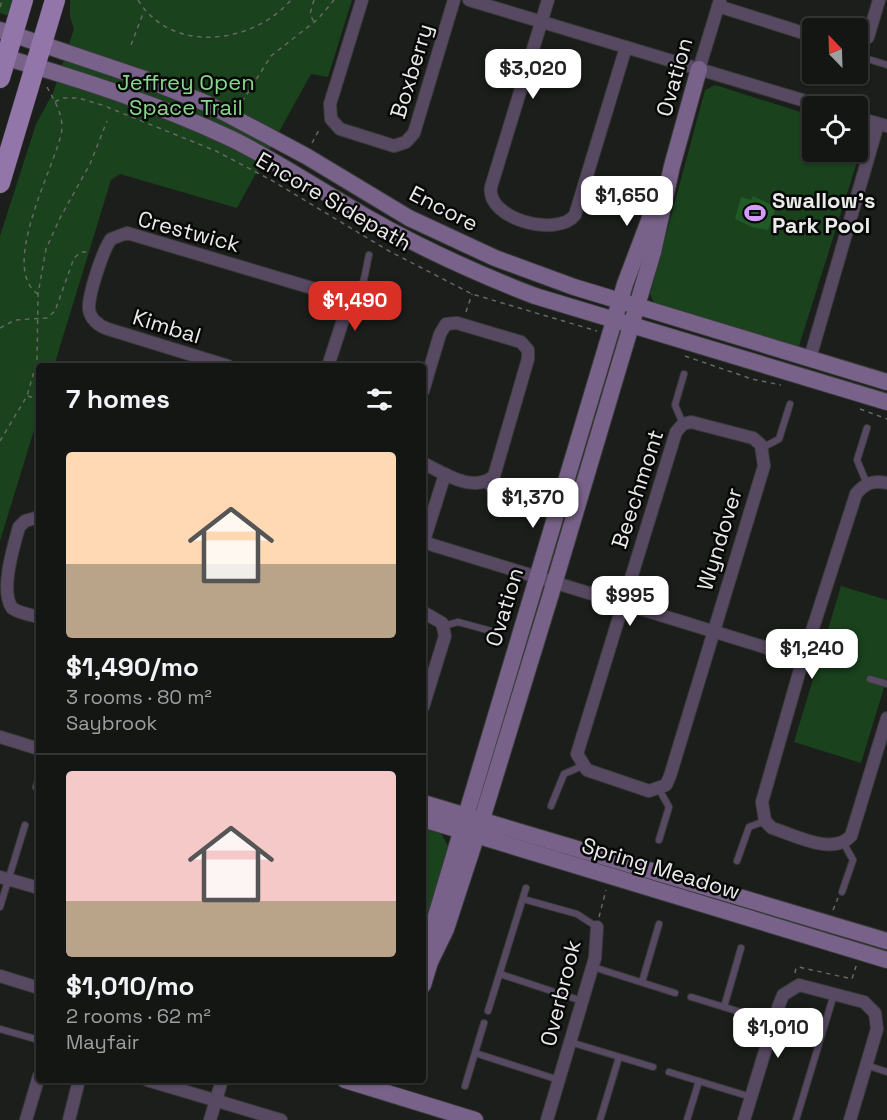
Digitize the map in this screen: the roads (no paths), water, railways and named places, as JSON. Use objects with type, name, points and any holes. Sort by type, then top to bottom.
[{"type":"main road","points":[[0,78],[7,32],[23,0]]},
{"type":"main road","points":[[0,183],[55,0]]},
{"type":"street","name":"Boxberry","points":[[362,0],[330,104],[331,119],[340,129],[398,146],[414,134],[454,0]]},
{"type":"street","points":[[469,0],[802,100]]},
{"type":"street","points":[[548,0],[491,187],[492,200],[501,212],[550,227],[563,225],[571,220],[577,210],[626,47]]},
{"type":"street","points":[[868,28],[879,0]]},
{"type":"street","points":[[719,3],[802,32]]},
{"type":"street","name":"Ovation","points":[[426,961],[446,929],[468,834],[554,584],[647,223],[672,166],[719,3]]},
{"type":"street","name":"Encore","points":[[7,32],[145,79],[208,104],[306,157],[409,218],[461,243],[528,270],[887,382]]},
{"type":"street","name":"Encore","points":[[3,57],[176,114],[234,140],[426,250],[535,296],[887,402]]},
{"type":"street","points":[[810,358],[882,125]]},
{"type":"street","name":"Crestwick","points":[[96,322],[89,308],[104,255],[111,239],[127,233],[323,291],[341,302]]},
{"type":"street","points":[[329,363],[344,317],[341,302]]},
{"type":"street","name":"Kimbal","points":[[96,322],[108,330],[218,363]]},
{"type":"street","name":"Ovation","points":[[474,817],[536,578],[623,322]]},
{"type":"street","points":[[426,381],[440,334],[446,324],[462,325],[521,342],[528,350],[528,359],[494,476],[484,483],[469,482],[426,464]]},
{"type":"street","points":[[687,423],[753,438],[762,448]]},
{"type":"street","name":"Beechmont","points":[[582,766],[577,754],[579,741],[676,432],[687,423]]},
{"type":"street","name":"Wyndover","points":[[662,787],[670,776],[764,466],[762,448]]},
{"type":"street","points":[[426,533],[445,474]]},
{"type":"street","points":[[887,483],[870,483],[856,494],[803,659],[762,802],[765,821],[772,828],[832,846],[851,836],[887,718]]},
{"type":"street","points":[[36,518],[25,521],[19,527],[1,584],[5,598],[14,610],[36,616]]},
{"type":"street","points":[[426,543],[621,605],[803,659]]},
{"type":"street","points":[[426,613],[434,617],[443,626],[445,636],[426,697]]},
{"type":"street","points":[[0,737],[36,749]]},
{"type":"street","points":[[582,766],[587,770],[649,791],[662,787]]},
{"type":"street","name":"Spring Meadow","points":[[426,803],[887,941]]},
{"type":"street","name":"Spring Meadow","points":[[426,820],[887,960]]},
{"type":"street","points":[[4,878],[36,887]]},
{"type":"street","name":"Overbrook","points":[[546,1120],[595,958],[597,927]]},
{"type":"street","points":[[0,976],[36,987]]},
{"type":"street","points":[[744,1120],[783,995],[798,985],[808,985],[864,1002],[876,1013],[877,1029],[850,1120]]},
{"type":"street","points":[[26,1120],[37,1083]]},
{"type":"street","points":[[69,1120],[78,1083]]},
{"type":"street","points":[[157,1083],[281,1120]]},
{"type":"street","points":[[210,1120],[221,1083]]},
{"type":"street","points":[[365,1083],[392,1087],[476,1120]]},
{"type":"lane","points":[[868,59],[887,65]]},
{"type":"lane","points":[[341,302],[351,302],[359,295],[369,255]]},
{"type":"lane","points":[[684,374],[675,405],[687,423]]},
{"type":"lane","points":[[762,448],[779,438],[790,404]]},
{"type":"lane","points":[[867,428],[857,460],[870,483]]},
{"type":"lane","points":[[484,483],[500,499],[529,508]]},
{"type":"lane","points":[[443,626],[458,622],[491,631]]},
{"type":"lane","points":[[870,679],[887,684]]},
{"type":"lane","points":[[550,806],[564,774],[582,766]]},
{"type":"lane","points":[[659,840],[669,807],[662,787]]},
{"type":"lane","points":[[737,861],[748,827],[765,821]]},
{"type":"lane","points":[[0,907],[4,878],[25,825]]},
{"type":"lane","points":[[841,843],[853,860],[842,892]]},
{"type":"lane","points":[[488,1011],[526,888]]},
{"type":"lane","points":[[523,900],[577,914],[597,927]]},
{"type":"lane","points":[[642,982],[659,924]]},
{"type":"lane","points":[[724,1007],[741,948]]},
{"type":"lane","points":[[592,967],[675,993]]},
{"type":"lane","points":[[500,975],[582,1001]]},
{"type":"lane","points":[[796,1120],[835,993]]},
{"type":"lane","points":[[691,997],[774,1022]]},
{"type":"lane","points":[[465,1086],[484,1023]]},
{"type":"lane","points":[[0,1029],[36,1039]]},
{"type":"lane","points":[[570,1042],[653,1067]]},
{"type":"lane","points":[[475,1053],[559,1080]]},
{"type":"lane","points":[[600,1120],[619,1057]]},
{"type":"lane","points":[[866,1065],[887,1072]]},
{"type":"lane","points":[[669,1072],[751,1097]]},
{"type":"lane","points":[[687,1120],[699,1081]]},
{"type":"place","name":"Swallow's Park Pool","points":[[755,213]]},
{"type":"park label","name":"Jeffrey Open Space Trail","points":[[186,94]]}]
